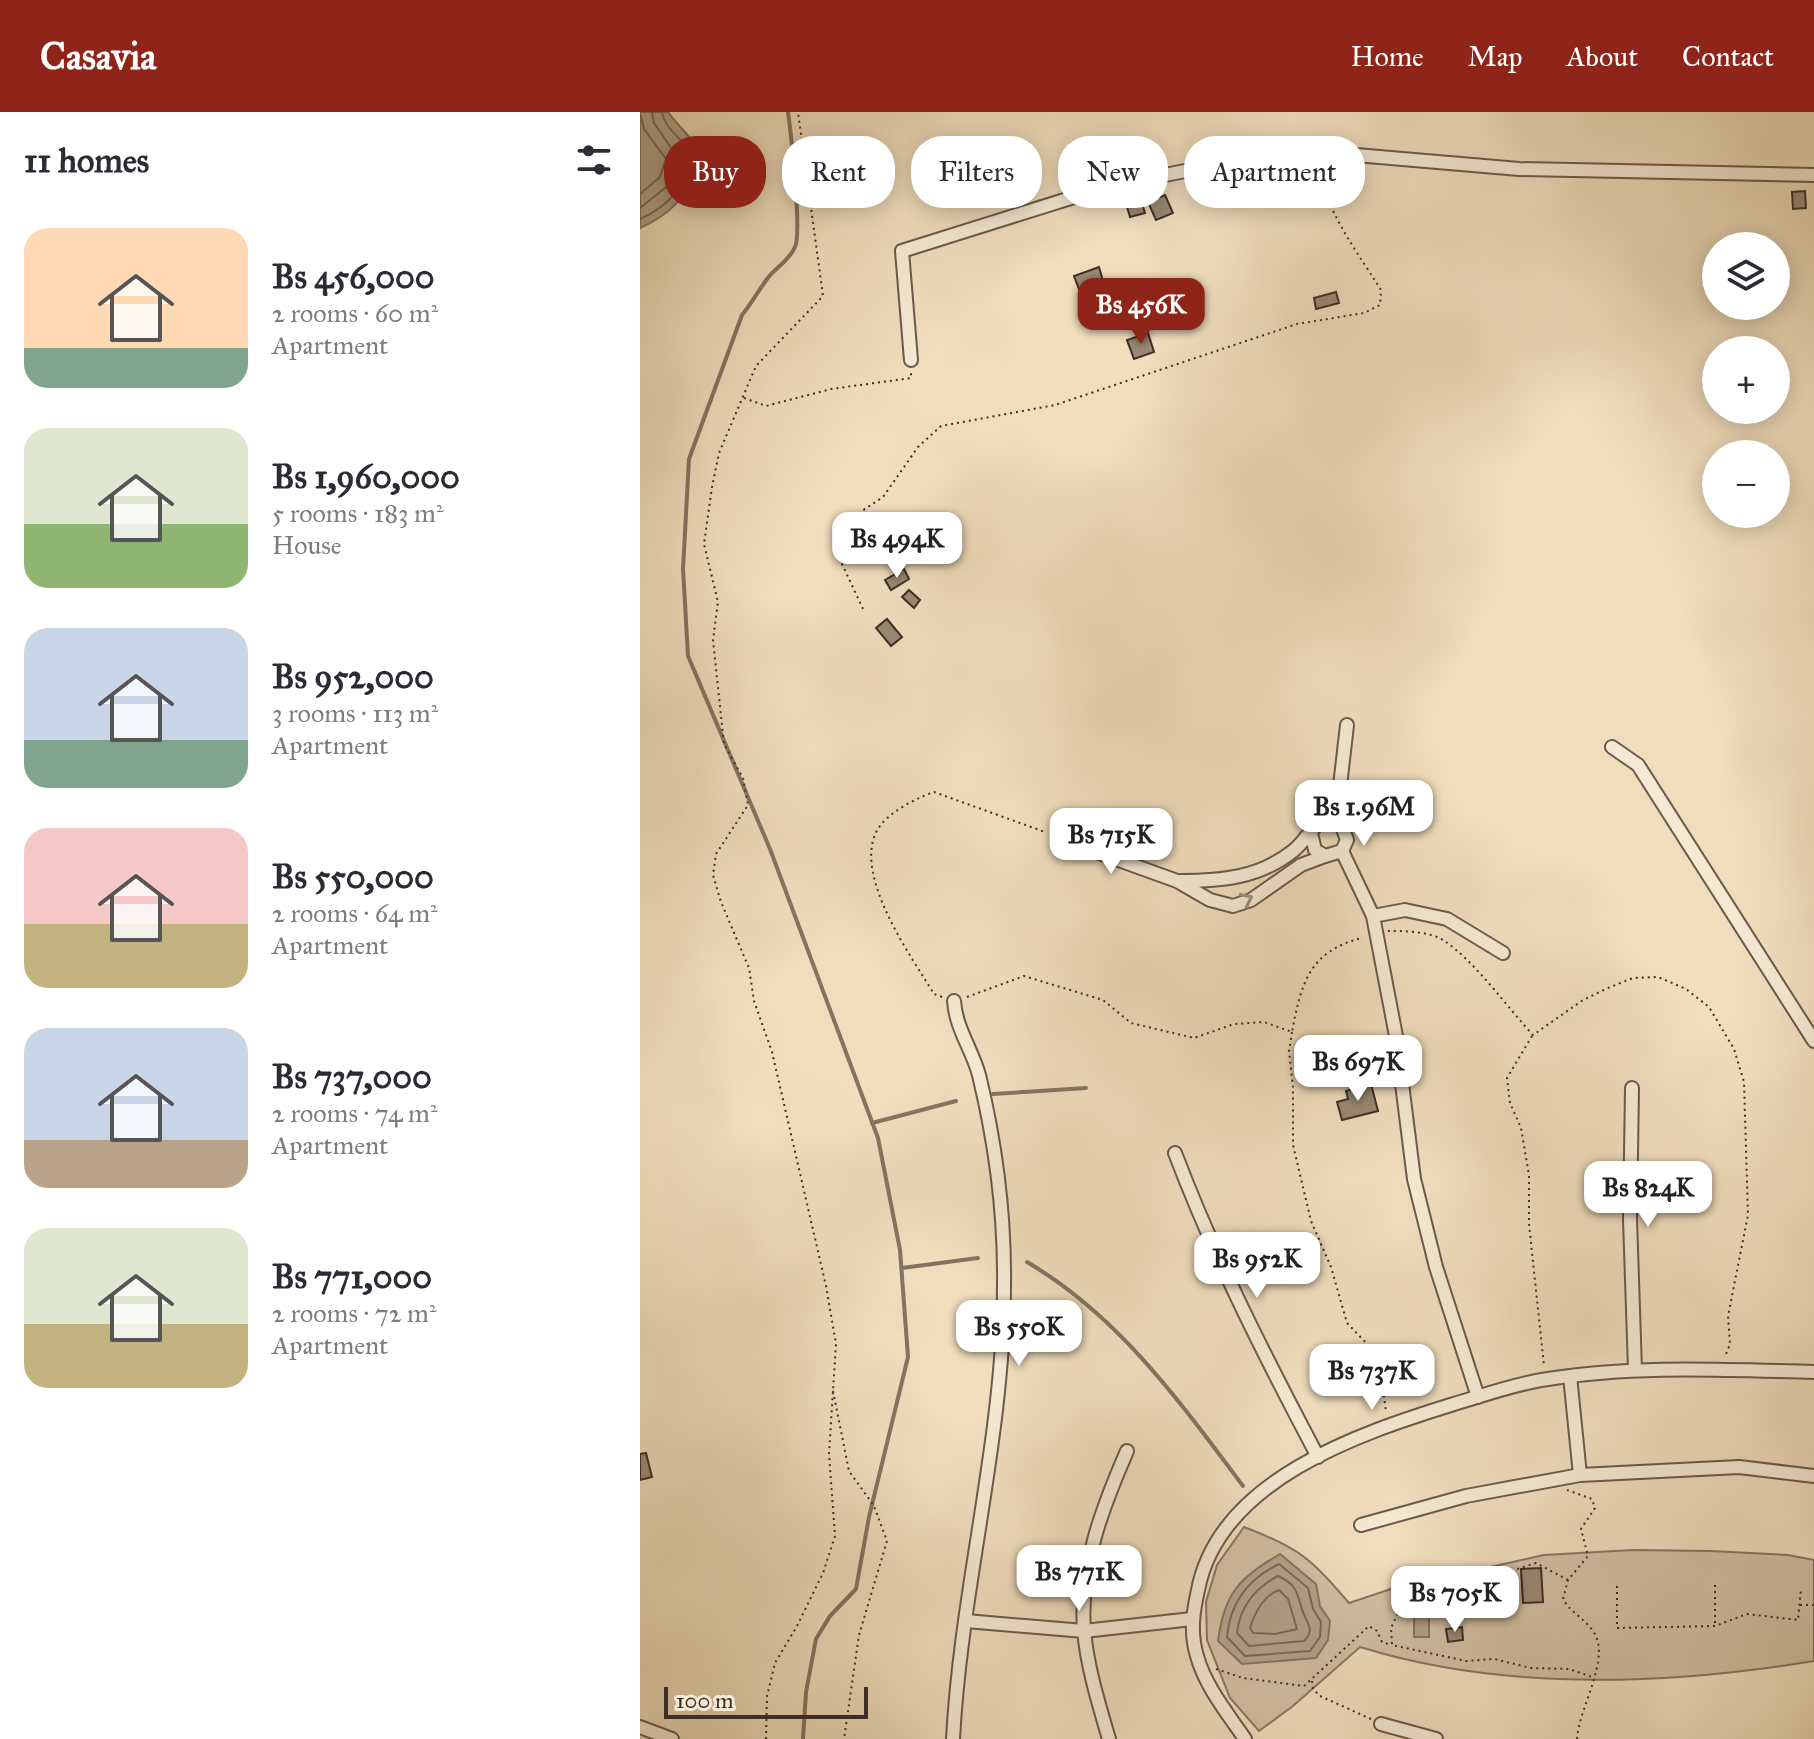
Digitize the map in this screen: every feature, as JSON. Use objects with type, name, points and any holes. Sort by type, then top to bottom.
[{"type":"street","points":[[1365,156],[1519,169],[1814,175]]},
{"type":"street","points":[[911,360],[902,251],[1137,179],[1184,170]]},
{"type":"street","points":[[1347,725],[1336,821],[1347,834],[1342,851],[1373,916],[1396,1036],[1414,1179],[1436,1267],[1478,1397]]},
{"type":"street","points":[[1612,747],[1638,765],[1814,1041]]},
{"type":"street","points":[[1177,881],[1228,881],[1266,867],[1293,851],[1318,823],[1336,821]]},
{"type":"street","points":[[1311,833],[1315,850],[1325,856]]},
{"type":"street","points":[[1058,838],[1177,881],[1210,900],[1233,906],[1251,900],[1289,872],[1342,851]]},
{"type":"street","points":[[1373,916],[1405,910],[1447,919],[1503,953]]},
{"type":"street","points":[[953,1739],[1003,1356],[1004,1284],[1000,1177],[978,1071],[955,1021],[954,1001]]},
{"type":"street","points":[[1632,1088],[1630,1219],[1635,1370]]},
{"type":"street","points":[[1175,1153],[1207,1236],[1318,1457]]},
{"type":"street","points":[[1245,1739],[1218,1700],[1201,1664],[1192,1619],[1201,1571],[1228,1522],[1259,1494],[1318,1457],[1387,1425],[1545,1379],[1635,1370],[1814,1372]]},
{"type":"street","points":[[1570,1376],[1580,1475]]},
{"type":"street","points":[[1109,1739],[1084,1631],[1089,1560],[1103,1506],[1127,1451]]},
{"type":"street","points":[[1361,1525],[1466,1496],[1580,1475],[1739,1467],[1814,1476]]},
{"type":"street","points":[[966,1621],[1084,1631],[1192,1619]]},
{"type":"street","points":[[1381,1724],[1436,1739]]},
{"type":"street","points":[[640,1727],[672,1739]]},
{"type":"path","points":[[766,1739],[767,1696],[775,1663],[823,1573],[835,1536],[829,1454],[836,1344],[826,1286],[772,1052],[754,1001],[749,968],[713,875],[716,854],[748,805],[743,778],[724,744],[713,640],[718,602],[712,566],[704,544],[719,453],[756,366],[823,296],[798,112]]},
{"type":"path","points":[[863,609],[842,564],[850,535],[862,511],[883,497],[918,447],[941,426],[1055,405],[1297,324],[1364,313],[1380,305],[1381,290],[1333,208]]},
{"type":"path","points":[[743,397],[766,406],[831,389],[911,378],[911,360]]},
{"type":"path","points":[[1058,838],[934,792],[917,798],[879,826],[872,842],[874,881],[888,919],[934,994],[954,1001],[1024,976],[1103,1000],[1131,1023],[1194,1038],[1234,1024],[1264,1022],[1292,1032]]},
{"type":"path","points":[[1387,1425],[1380,1367],[1370,1347],[1347,1323],[1331,1267],[1311,1221],[1293,1145],[1293,1087],[1289,1051],[1300,987],[1312,968],[1345,942],[1390,931],[1417,933],[1441,939],[1533,1035]]},
{"type":"path","points":[[1545,1379],[1529,1224],[1529,1175],[1521,1128],[1510,1103],[1507,1078],[1533,1035],[1583,1000],[1633,978],[1658,977],[1686,989],[1709,1007],[1734,1049],[1744,1082],[1748,1215],[1728,1316],[1730,1344],[1721,1369]]},
{"type":"path","points":[[832,1385],[849,1471],[874,1506],[887,1541],[859,1635],[844,1739]]},
{"type":"path","points":[[1554,1479],[1570,1493],[1592,1499],[1595,1508],[1581,1529],[1588,1556],[1568,1580],[1563,1599],[1569,1611],[1593,1631],[1601,1649],[1595,1678],[1578,1720],[1577,1739]]},
{"type":"path","points":[[1392,1645],[1391,1628],[1408,1592],[1470,1584],[1536,1563],[1568,1580]]},
{"type":"path","points":[[1715,1581],[1715,1626]]},
{"type":"path","points":[[1617,1586],[1617,1628],[1715,1626],[1747,1614],[1798,1620],[1801,1589]]},
{"type":"path","points":[[1800,1605],[1814,1605]]},
{"type":"path","points":[[1201,1664],[1243,1678],[1304,1686],[1369,1626],[1377,1631],[1382,1642],[1425,1655],[1466,1661],[1494,1659],[1531,1668],[1569,1669],[1595,1678]]},
{"type":"path","points":[[1312,1680],[1313,1689],[1320,1696],[1381,1724]]},
{"type":"shaded area","points":[[1244,1527],[1303,1556],[1349,1603],[1391,1589],[1544,1555],[1633,1550],[1711,1551],[1788,1555],[1814,1560],[1814,1661],[1701,1675],[1586,1680],[1471,1672],[1415,1662],[1360,1647],[1293,1706],[1259,1731],[1230,1698],[1207,1640],[1206,1602],[1217,1565]]},
{"type":"water","points":[[640,112],[668,112],[688,136],[664,136],[664,208],[672,208],[640,228]]},
{"type":"water","points":[[1280,1554],[1316,1584],[1320,1606],[1330,1621],[1328,1640],[1316,1658],[1242,1664],[1218,1641],[1225,1610],[1244,1579]]},
{"type":"water","points":[[1414,1592],[1429,1592],[1429,1637],[1414,1637]]},
{"type":"building","points":[[1805,191],[1806,208],[1793,209],[1792,192]]},
{"type":"building","points":[[1168,202],[1173,213],[1156,220],[1151,208],[1168,208]]},
{"type":"building","points":[[1127,208],[1144,208],[1145,213],[1130,217]]},
{"type":"building","points":[[1099,267],[1103,281],[1079,289],[1074,276]]},
{"type":"building","points":[[1336,292],[1339,303],[1316,309],[1314,298]]},
{"type":"building","points":[[1148,333],[1154,352],[1134,359],[1127,340]]},
{"type":"building","points":[[904,569],[909,579],[891,590],[885,580]]},
{"type":"building","points":[[909,590],[920,600],[914,608],[902,597]]},
{"type":"building","points":[[887,619],[902,637],[891,646],[876,628]]},
{"type":"building","points":[[1367,1063],[1373,1082],[1357,1088],[1350,1068]]},
{"type":"building","points":[[1371,1084],[1378,1111],[1342,1120],[1337,1102],[1348,1099],[1346,1091]]},
{"type":"building","points":[[646,1453],[652,1477],[640,1480],[640,1454]]},
{"type":"building","points":[[1541,1568],[1543,1602],[1523,1603],[1521,1569]]},
{"type":"building","points":[[1460,1588],[1461,1612],[1447,1612],[1446,1589]]},
{"type":"building","points":[[1462,1627],[1463,1640],[1448,1642],[1446,1629]]},
{"type":"waterway","points":[[788,112],[797,203],[795,247],[767,279],[742,315],[689,459],[683,569],[688,656],[770,849],[878,1138],[900,1250],[908,1357],[869,1517],[856,1589],[830,1616],[816,1639],[806,1692],[803,1739]]},
{"type":"waterway","points":[[993,1094],[1086,1088]]},
{"type":"waterway","points":[[872,1123],[956,1101]]},
{"type":"waterway","points":[[902,1268],[978,1258]]},
{"type":"waterway","points":[[1027,1262],[1091,1308],[1119,1334],[1171,1392],[1243,1486]]}]
